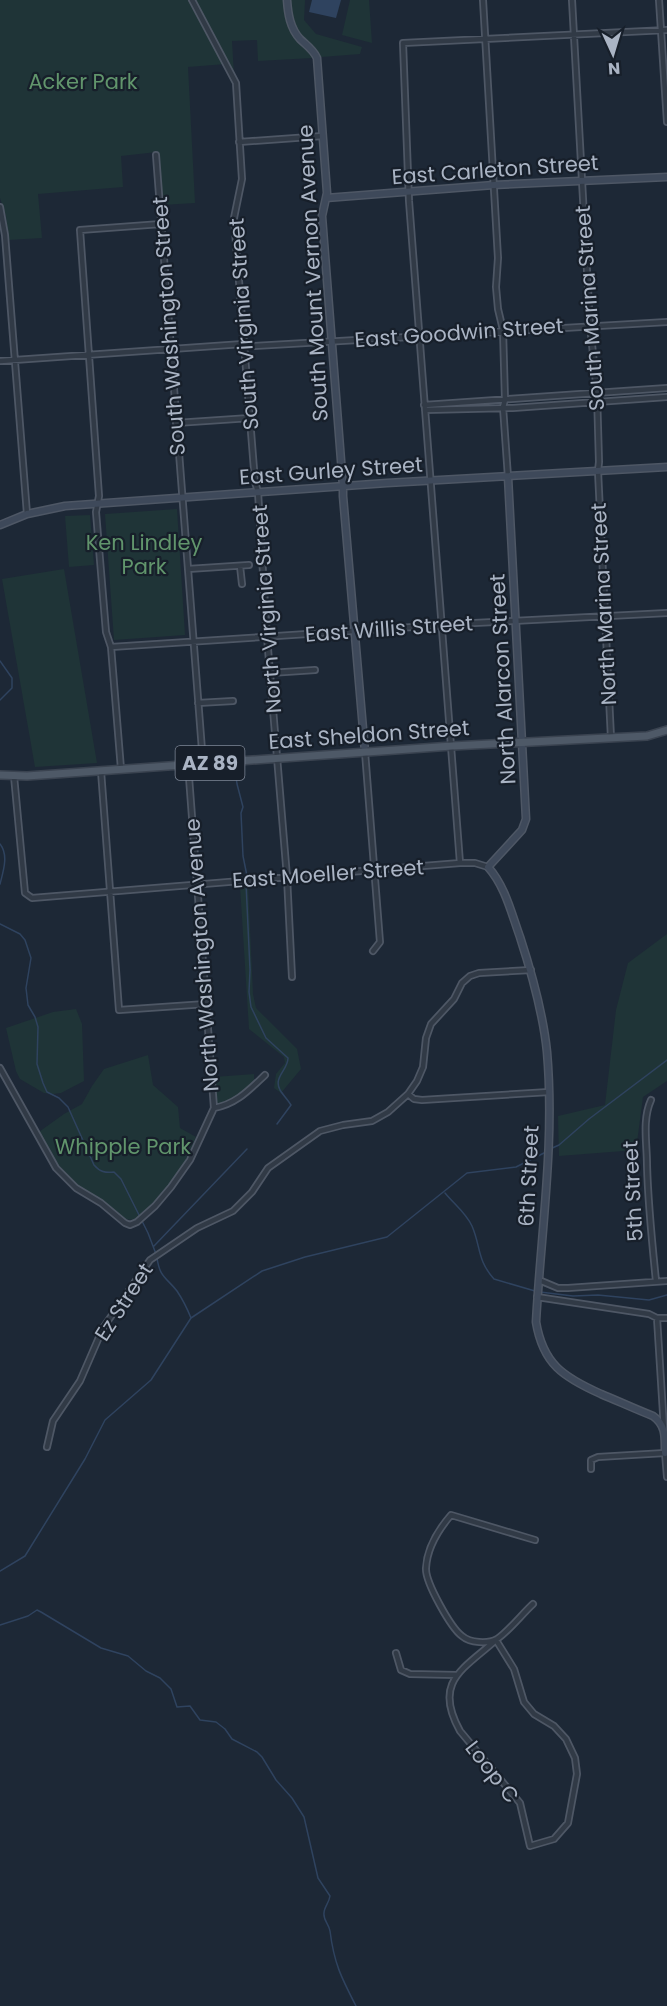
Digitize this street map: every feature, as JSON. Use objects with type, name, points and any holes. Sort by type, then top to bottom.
[{"type":"main road","name":"East Sheldon Street","points":[[0,775],[14,776],[452,746],[647,736],[667,730]]},
{"type":"street","name":"South Virginia Street","points":[[192,0],[236,83],[242,179],[234,218],[255,482],[258,492]]},
{"type":"street","name":"South Mount Vernon Avenue","points":[[287,0],[288,15],[293,29],[312,50],[316,58],[327,193],[322,216],[365,752]]},
{"type":"street","points":[[483,0],[498,258],[496,287],[502,330],[505,400],[503,407],[508,477]]},
{"type":"street","name":"South Marina Street","points":[[572,0],[590,325],[597,393],[598,471]]},
{"type":"street","points":[[659,0],[664,30],[667,122]]},
{"type":"street","points":[[460,863],[409,201],[403,43],[664,30]]},
{"type":"street","points":[[240,142],[323,136]]},
{"type":"street","name":"South Washington Street","points":[[156,155],[182,497]]},
{"type":"street","name":"East Carleton Street","points":[[326,198],[494,185],[667,177]]},
{"type":"street","points":[[0,207],[27,514]]},
{"type":"street","points":[[121,769],[111,647],[106,632],[96,512],[99,503],[80,230],[161,224]]},
{"type":"street","name":"East Goodwin Street","points":[[0,361],[243,344],[254,346],[667,321]]},
{"type":"street","points":[[425,408],[667,388]]},
{"type":"street","points":[[425,408],[597,403],[667,397]]},
{"type":"street","points":[[176,423],[250,418]]},
{"type":"street","name":"East Gurley Street","points":[[0,525],[27,514],[58,507],[99,503],[431,480],[667,467]]},
{"type":"street","name":"North Marina Street","points":[[598,471],[611,738]]},
{"type":"street","name":"North Alarcon Street","points":[[488,867],[522,830],[526,819],[508,477]]},
{"type":"street","name":"North Virginia Street","points":[[258,492],[267,636],[287,877],[292,977]]},
{"type":"street","points":[[182,497],[203,763]]},
{"type":"street","points":[[188,569],[249,565]]},
{"type":"street","points":[[240,566],[242,584]]},
{"type":"street","name":"East Willis Street","points":[[111,647],[667,613]]},
{"type":"street","points":[[270,673],[315,670]]},
{"type":"street","points":[[198,703],[233,701]]},
{"type":"street","points":[[365,752],[380,942],[373,951]]},
{"type":"street","name":"North Washington Avenue","points":[[0,1068],[56,1167],[76,1188],[101,1203],[125,1223],[130,1225],[137,1222],[171,1187],[190,1160],[214,1108],[188,764]]},
{"type":"street","points":[[101,770],[119,1010],[206,1004]]},
{"type":"street","name":"East Moeller Street","points":[[14,776],[25,893],[32,897],[460,863],[475,863],[488,867]]},
{"type":"street","name":"6th Street","points":[[488,867],[498,877],[531,970],[544,1036],[550,1141],[536,1322],[538,1335],[555,1367],[565,1376],[586,1388],[652,1416],[660,1421],[664,1429]]},
{"type":"street","points":[[531,970],[479,973],[470,976],[462,983],[454,999],[431,1024],[426,1038],[423,1067],[408,1094],[414,1099],[422,1100],[549,1092]]},
{"type":"street","points":[[214,1108],[226,1106],[239,1099],[265,1075]]},
{"type":"street","name":"Ez Street","points":[[47,1447],[53,1421],[80,1381],[103,1328],[150,1260],[197,1228],[233,1210],[252,1192],[267,1168],[320,1131],[372,1121],[388,1112],[408,1094]]},
{"type":"street","name":"5th Street","points":[[651,1100],[646,1127],[656,1281]]},
{"type":"street","points":[[539,1280],[558,1288],[667,1281]]},
{"type":"street","points":[[538,1293],[649,1314],[657,1318],[667,1318]]},
{"type":"street","points":[[657,1318],[667,1477]]},
{"type":"street","points":[[591,1469],[591,1460],[598,1457],[666,1452]]},
{"type":"street","points":[[496,1640],[471,1641],[462,1637],[456,1630],[427,1579],[426,1568],[429,1553],[436,1535],[451,1515],[535,1540]]},
{"type":"street","points":[[396,1653],[401,1670],[410,1674],[457,1676],[533,1604]]},
{"type":"street","name":"Loop C","points":[[457,1676],[449,1688],[449,1699],[454,1720],[460,1731],[520,1803],[530,1846],[554,1839],[568,1823],[577,1774],[574,1758],[566,1739],[554,1726],[534,1714],[524,1702],[514,1669],[496,1640]]},
{"type":"green space","name":"Acker Park","points":[[0,0],[285,0],[287,21],[312,58],[258,61],[257,40],[232,41],[234,75],[227,62],[226,64],[188,67],[195,203],[162,205],[157,152],[121,156],[123,187],[38,194],[42,238],[8,240],[6,216],[0,198]]},
{"type":"green space","points":[[290,0],[305,0],[304,20],[316,34],[362,47],[360,54],[321,57],[298,31]]},
{"type":"green space","points":[[350,0],[369,0],[372,43],[342,35]]},
{"type":"green space","name":"Ken Lindley Park","points":[[177,509],[185,635],[114,640],[105,514]]},
{"type":"green space","points":[[90,515],[94,565],[69,567],[65,516]]},
{"type":"green space","points":[[64,569],[97,763],[35,767],[2,579]]},
{"type":"green space","points":[[248,885],[253,994],[256,1008],[297,1049],[301,1069],[281,1093],[274,1088],[276,1074],[285,1063],[284,1057],[249,1029],[240,886]]},
{"type":"green space","points":[[667,934],[667,1081],[643,1097],[636,1150],[559,1156],[558,1116],[605,1105],[616,1010],[628,963]]},
{"type":"green space","points":[[76,1009],[82,1024],[84,1081],[61,1093],[44,1093],[20,1079],[6,1028],[53,1012]]},
{"type":"green space","name":"Whipple Park","points":[[148,1055],[153,1085],[178,1107],[180,1128],[196,1137],[175,1183],[136,1220],[123,1219],[65,1179],[36,1134],[82,1104],[104,1069]]},
{"type":"green space","points":[[254,1074],[254,1080],[242,1092],[228,1101],[217,1104],[214,1077]]},
{"type":"water","points":[[312,0],[341,0],[336,18],[309,12]]},
{"type":"waterway","points":[[0,661],[12,678],[12,688],[0,700]]},
{"type":"waterway","points":[[235,769],[243,807],[241,813],[243,856],[247,876]]},
{"type":"waterway","points":[[0,844],[5,858],[0,884]]},
{"type":"waterway","points":[[246,883],[251,1007],[266,1038],[288,1058],[279,1077],[278,1085],[291,1105],[277,1124]]},
{"type":"waterway","points":[[0,924],[20,934],[25,940],[31,958],[26,988],[28,1005],[38,1027],[37,1064],[47,1092],[59,1098],[68,1107],[94,1165],[103,1171],[114,1172],[121,1179],[156,1254]]},
{"type":"waterway","points":[[550,1149],[559,1145],[589,1119],[667,1060]]},
{"type":"waterway","points":[[154,1246],[247,1149]]},
{"type":"waterway","points":[[0,1571],[25,1556],[85,1459],[105,1420],[151,1380],[191,1318],[262,1271],[305,1257],[387,1237],[467,1173],[516,1167],[546,1152]]},
{"type":"waterway","points":[[445,1193],[469,1221],[485,1266],[494,1279],[535,1291]]},
{"type":"waterway","points":[[157,1258],[162,1274],[177,1291],[191,1318]]},
{"type":"waterway","points":[[540,1292],[649,1300],[667,1295]]},
{"type":"waterway","points":[[0,1625],[28,1616],[37,1610],[41,1612],[101,1648],[128,1656],[146,1671],[160,1678],[171,1689],[177,1707],[190,1706],[200,1720],[216,1722],[232,1739],[262,1757],[304,1817],[318,1878],[330,1896],[324,1915],[336,1961],[356,2006]]}]
